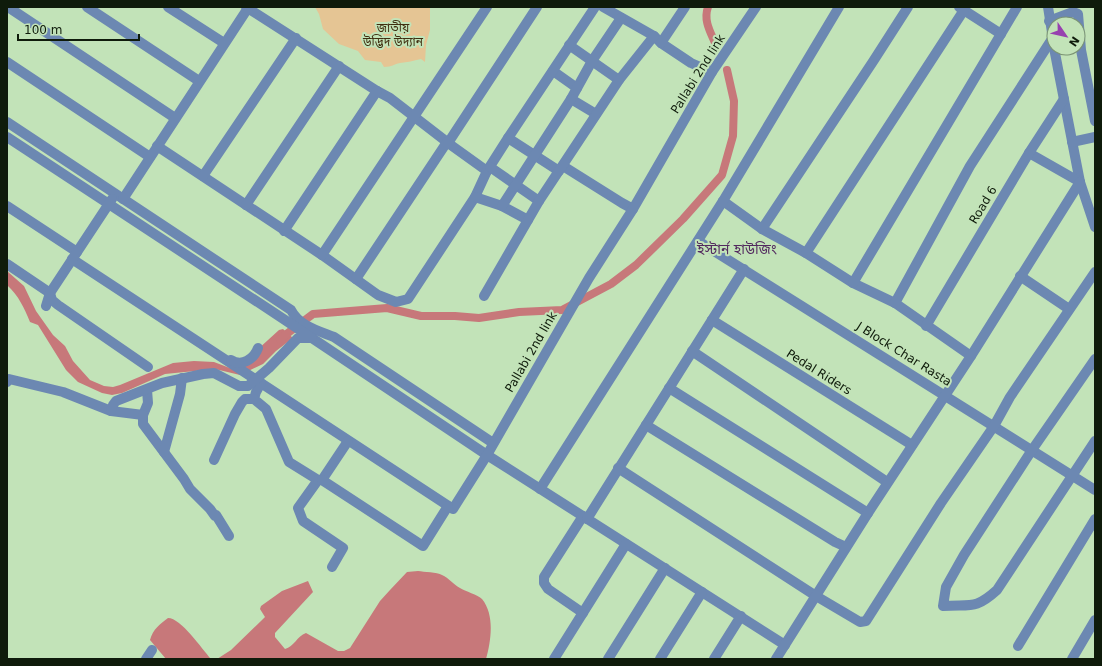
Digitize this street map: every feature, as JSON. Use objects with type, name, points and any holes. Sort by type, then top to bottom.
[{"type":"street","points":[[87,7],[199,81]]},
{"type":"street","points":[[168,7],[224,43]]},
{"type":"street","points":[[322,255],[487,7]]},
{"type":"street","points":[[356,279],[448,143],[537,7]]},
{"type":"street","points":[[157,146],[322,255],[378,295],[396,302],[408,299],[475,197],[489,169],[508,138],[595,7]]},
{"type":"street","name":"Pallabi 2nd link","points":[[603,7],[617,13],[691,63],[712,72]]},
{"type":"street","points":[[484,296],[539,201],[619,80],[657,40],[685,7]]},
{"type":"street","name":"Pallabi 2nd link","points":[[448,506],[453,509],[487,455],[589,278],[633,209],[712,72],[756,7]]},
{"type":"street","points":[[540,489],[723,201],[839,7]]},
{"type":"street","points":[[762,229],[908,7]]},
{"type":"street","points":[[853,283],[1016,7]]},
{"type":"street","points":[[46,306],[50,293],[109,204],[119,197],[150,157],[247,8],[390,98],[448,143],[516,184],[539,201]]},
{"type":"street","points":[[806,253],[962,9],[1001,34]]},
{"type":"street","points":[[10,10],[175,118]]},
{"type":"street","points":[[1062,16],[1073,12],[1078,14],[1078,16]]},
{"type":"street","points":[[502,206],[577,88],[617,13]]},
{"type":"street","points":[[203,176],[296,38]]},
{"type":"street","points":[[569,45],[619,80]]},
{"type":"street","points":[[895,303],[970,166],[1046,56]]},
{"type":"street","points":[[1056,56],[1080,182],[1095,227]]},
{"type":"street","points":[[1082,56],[1095,121]]},
{"type":"street","points":[[7,62],[150,157]]},
{"type":"street","points":[[246,205],[339,66]]},
{"type":"street","points":[[553,71],[577,88]]},
{"type":"street","points":[[284,231],[377,91]]},
{"type":"street","points":[[571,98],[596,114]]},
{"type":"street","name":"Road 6","points":[[926,326],[1029,153],[1064,99]]},
{"type":"street","points":[[7,122],[119,197],[291,318],[311,334],[487,455],[785,645]]},
{"type":"street","points":[[7,137],[109,204],[291,318]]},
{"type":"street","points":[[1072,142],[1095,137]]},
{"type":"street","points":[[508,138],[534,155],[561,168],[633,209]]},
{"type":"street","points":[[1029,153],[1080,182]]},
{"type":"street","points":[[776,659],[887,482],[970,356],[1080,182]]},
{"type":"street","points":[[475,197],[502,206],[528,220]]},
{"type":"street","points":[[723,201],[762,229],[806,253],[853,283],[895,303],[970,356]]},
{"type":"street","points":[[7,206],[75,256],[218,356],[448,506],[423,546],[320,480],[289,462],[266,409],[254,398],[245,399],[242,402],[214,460]]},
{"type":"street","name":"J Block Char Rasta","points":[[698,241],[1095,490]]},
{"type":"street","points":[[7,264],[50,293],[52,300],[58,305],[148,367]]},
{"type":"street","points":[[583,613],[548,589],[544,583],[544,577],[646,425],[744,269]]},
{"type":"street","points":[[618,468],[816,596],[860,622],[866,621],[941,503],[994,426],[1010,397],[1095,272]]},
{"type":"street","points":[[1020,276],[1069,309]]},
{"type":"street","name":"Pedal Riders","points":[[712,320],[912,445]]},
{"type":"street","points":[[111,411],[113,404],[116,401],[162,383],[214,372],[239,386],[248,386],[257,381],[298,338],[311,334],[334,337],[493,443]]},
{"type":"street","points":[[218,356],[223,356],[236,363],[244,362],[254,355],[258,348]]},
{"type":"street","points":[[692,351],[887,482]]},
{"type":"street","points":[[214,372],[218,356]]},
{"type":"street","points":[[1095,358],[1032,450],[957,567],[946,587],[943,606],[974,606],[997,590],[1095,441]]},
{"type":"street","points":[[164,452],[180,394],[182,378]]},
{"type":"street","points":[[7,382],[9,379],[63,392],[111,411],[143,415]]},
{"type":"street","points":[[254,398],[257,381]]},
{"type":"street","points":[[668,388],[868,513]]},
{"type":"street","points":[[147,390],[148,403],[143,415],[143,424],[190,489],[215,516],[216,515],[229,536]]},
{"type":"street","points":[[646,425],[835,542],[846,547]]},
{"type":"street","points":[[332,568],[343,548],[303,521],[298,508],[348,441]]},
{"type":"street","points":[[1018,646],[1095,519]]},
{"type":"street","points":[[554,659],[626,544]]},
{"type":"street","points":[[608,659],[665,568]]},
{"type":"street","points":[[660,659],[702,592]]},
{"type":"street","points":[[714,659],[741,616]]},
{"type":"street","points":[[1072,659],[1095,620]]},
{"type":"street","points":[[146,659],[152,650]]},
{"type":"green space","name":"জাতীয় উদ্ভিদ উদ্যান","points":[[315,7],[430,7],[430,30],[426,45],[425,62],[421,59],[384,67],[381,62],[365,60],[358,51],[339,44],[323,29],[319,14]]},
{"type":"shaded area","points":[[7,271],[24,286],[36,311],[53,335],[65,346],[73,361],[90,380],[104,386],[113,387],[120,385],[173,363],[194,361],[214,362],[235,370],[279,330],[283,329],[293,338],[276,351],[263,364],[240,375],[215,369],[165,374],[122,393],[112,395],[102,393],[78,382],[66,370],[38,325],[30,322],[18,298],[7,285]]},
{"type":"shaded area","points":[[418,571],[440,574],[460,588],[482,599],[489,613],[491,628],[486,659],[217,659],[231,650],[265,617],[260,609],[261,606],[282,591],[308,581],[313,592],[275,633],[275,637],[285,649],[291,646],[300,636],[306,633],[338,651],[344,651],[350,648],[380,601],[390,590],[407,572]]},
{"type":"shaded area","points":[[168,618],[173,619],[185,628],[211,659],[166,659],[150,640],[155,630]]},
{"type":"waterway","points":[[708,7],[706,17],[707,22],[716,45]]},
{"type":"waterway","points":[[280,339],[313,314],[387,308],[421,316],[479,318],[519,312],[562,310],[611,284],[636,265],[683,219],[722,175],[733,136],[734,101],[727,70]]},
{"type":"district","name":"ইস্টার্ন হাউজিং","points":[[737,249]]}]
